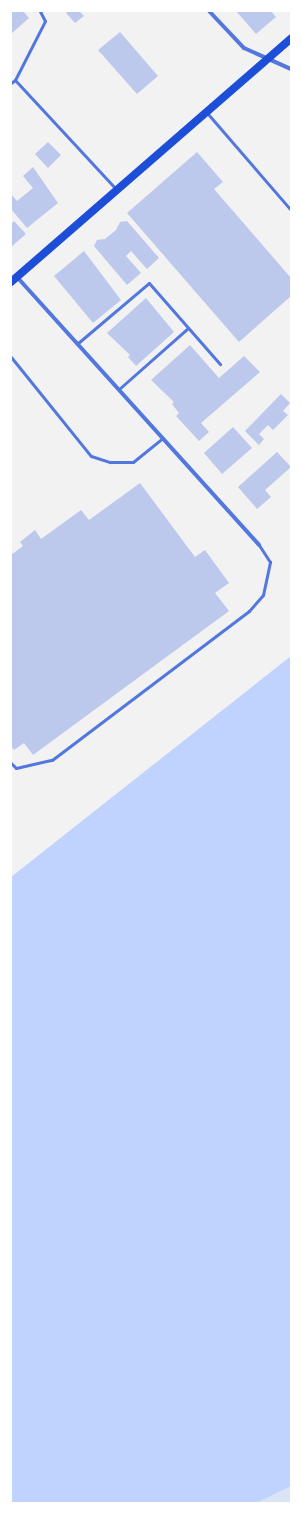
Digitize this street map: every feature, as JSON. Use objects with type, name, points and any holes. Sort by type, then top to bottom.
[{"type":"main road","points":[[14,280],[291,38]]},
{"type":"street","points":[[209,11],[237,43],[291,69]]},
{"type":"street","points":[[14,280],[78,343],[164,437],[259,545]]},
{"type":"lane","points":[[11,83],[15,80],[45,21],[40,11]]},
{"type":"lane","points":[[15,80],[117,190]]},
{"type":"lane","points":[[206,112],[291,210]]},
{"type":"lane","points":[[78,343],[149,283],[220,364]]},
{"type":"lane","points":[[119,389],[188,328]]},
{"type":"lane","points":[[11,358],[91,456],[110,462],[132,462],[164,437]]},
{"type":"lane","points":[[11,762],[16,768],[52,760],[249,611],[263,595],[270,562],[259,545]]},
{"type":"shaded area","points":[[291,1481],[291,1503],[249,1503]]},
{"type":"water","points":[[291,656],[291,1486],[256,1503],[11,1503],[11,877]]},
{"type":"building","points":[[11,11],[23,11],[29,18],[11,34]]},
{"type":"building","points":[[69,11],[79,11],[84,16],[75,23],[66,13]]},
{"type":"building","points":[[236,11],[271,11],[276,17],[256,34]]},
{"type":"building","points":[[120,32],[158,76],[137,94],[98,50]]},
{"type":"building","points":[[48,142],[61,155],[48,168],[35,154]]},
{"type":"building","points":[[197,152],[223,182],[214,189],[291,278],[291,296],[239,342],[127,213]]},
{"type":"building","points":[[33,167],[58,203],[27,228],[11,209],[11,194],[17,201],[33,188],[23,176]]},
{"type":"building","points":[[14,221],[26,234],[11,247],[11,224]]},
{"type":"building","points":[[127,221],[159,258],[147,269],[131,251],[126,256],[141,273],[127,285],[94,246],[97,240],[105,239],[116,230],[120,222]]},
{"type":"building","points":[[84,251],[121,300],[93,323],[54,276]]},
{"type":"building","points":[[146,298],[174,332],[136,366],[128,357],[130,355],[107,333]]},
{"type":"building","points":[[190,345],[219,378],[244,356],[260,372],[201,423],[209,432],[199,441],[176,416],[179,413],[172,404],[174,402],[151,380]]},
{"type":"building","points":[[281,394],[290,403],[283,411],[288,415],[273,430],[268,425],[259,434],[264,439],[259,445],[245,431]]},
{"type":"building","points":[[233,427],[252,448],[222,474],[204,453]]},
{"type":"building","points":[[277,452],[291,467],[265,490],[271,497],[257,509],[238,487]]},
{"type":"building","points":[[140,483],[195,557],[205,550],[229,583],[215,593],[229,611],[33,755],[24,743],[14,750],[11,746],[11,555],[23,546],[20,542],[35,530],[41,539],[81,510],[89,520]]}]
